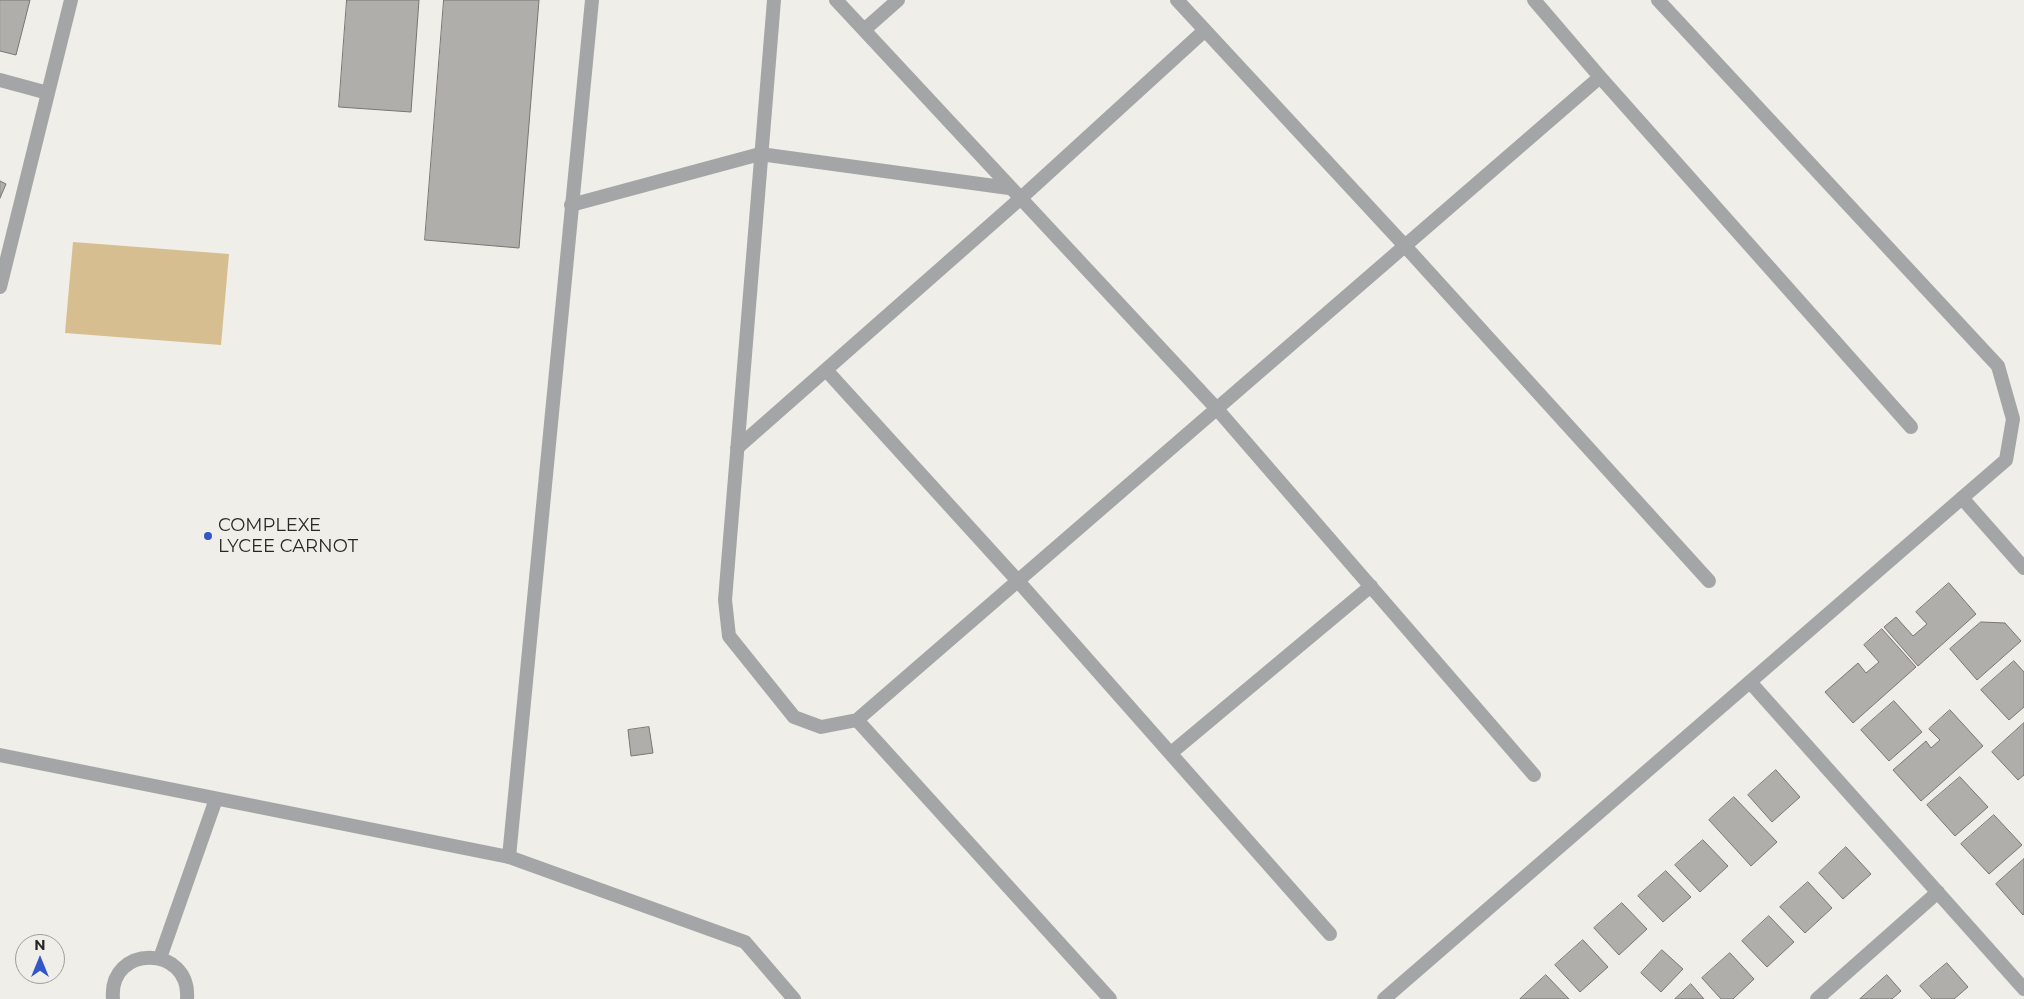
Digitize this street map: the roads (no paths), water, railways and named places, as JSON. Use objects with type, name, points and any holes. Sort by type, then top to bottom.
[{"type":"street","points":[[0,287],[71,0]]},
{"type":"street","points":[[509,857],[592,0]]},
{"type":"street","points":[[774,0],[725,600],[729,636],[794,718],[821,726],[857,720],[1600,77]]},
{"type":"street","points":[[836,0],[1009,188],[1021,198],[1217,408],[1534,775]]},
{"type":"street","points":[[864,30],[898,0]]},
{"type":"street","points":[[1177,0],[1405,246],[1709,581]]},
{"type":"street","points":[[1534,0],[1910,427]]},
{"type":"street","points":[[1384,999],[2006,460],[2013,419],[1998,366],[1658,0]]},
{"type":"street","points":[[737,448],[1021,198],[1204,31]]},
{"type":"street","points":[[0,80],[48,93]]},
{"type":"street","points":[[571,205],[760,154],[1009,188]]},
{"type":"street","points":[[826,370],[1018,581],[1330,934]]},
{"type":"street","points":[[1962,498],[2024,568]]},
{"type":"street","points":[[1171,753],[1371,586]]},
{"type":"street","points":[[1750,682],[2024,989]]},
{"type":"street","points":[[857,720],[1110,999]]},
{"type":"street","points":[[0,755],[509,857],[745,942],[794,999]]},
{"type":"street","points":[[160,958],[216,799]]},
{"type":"street","points":[[1817,999],[1938,892]]},
{"type":"street","points":[[113,999],[112,990],[116,978],[123,967],[134,960],[147,956],[160,958],[172,963],[181,973],[192,998]]},
{"type":"place","name":"COMPLEXE LYCEE CARNOT","points":[[208,536]]}]
